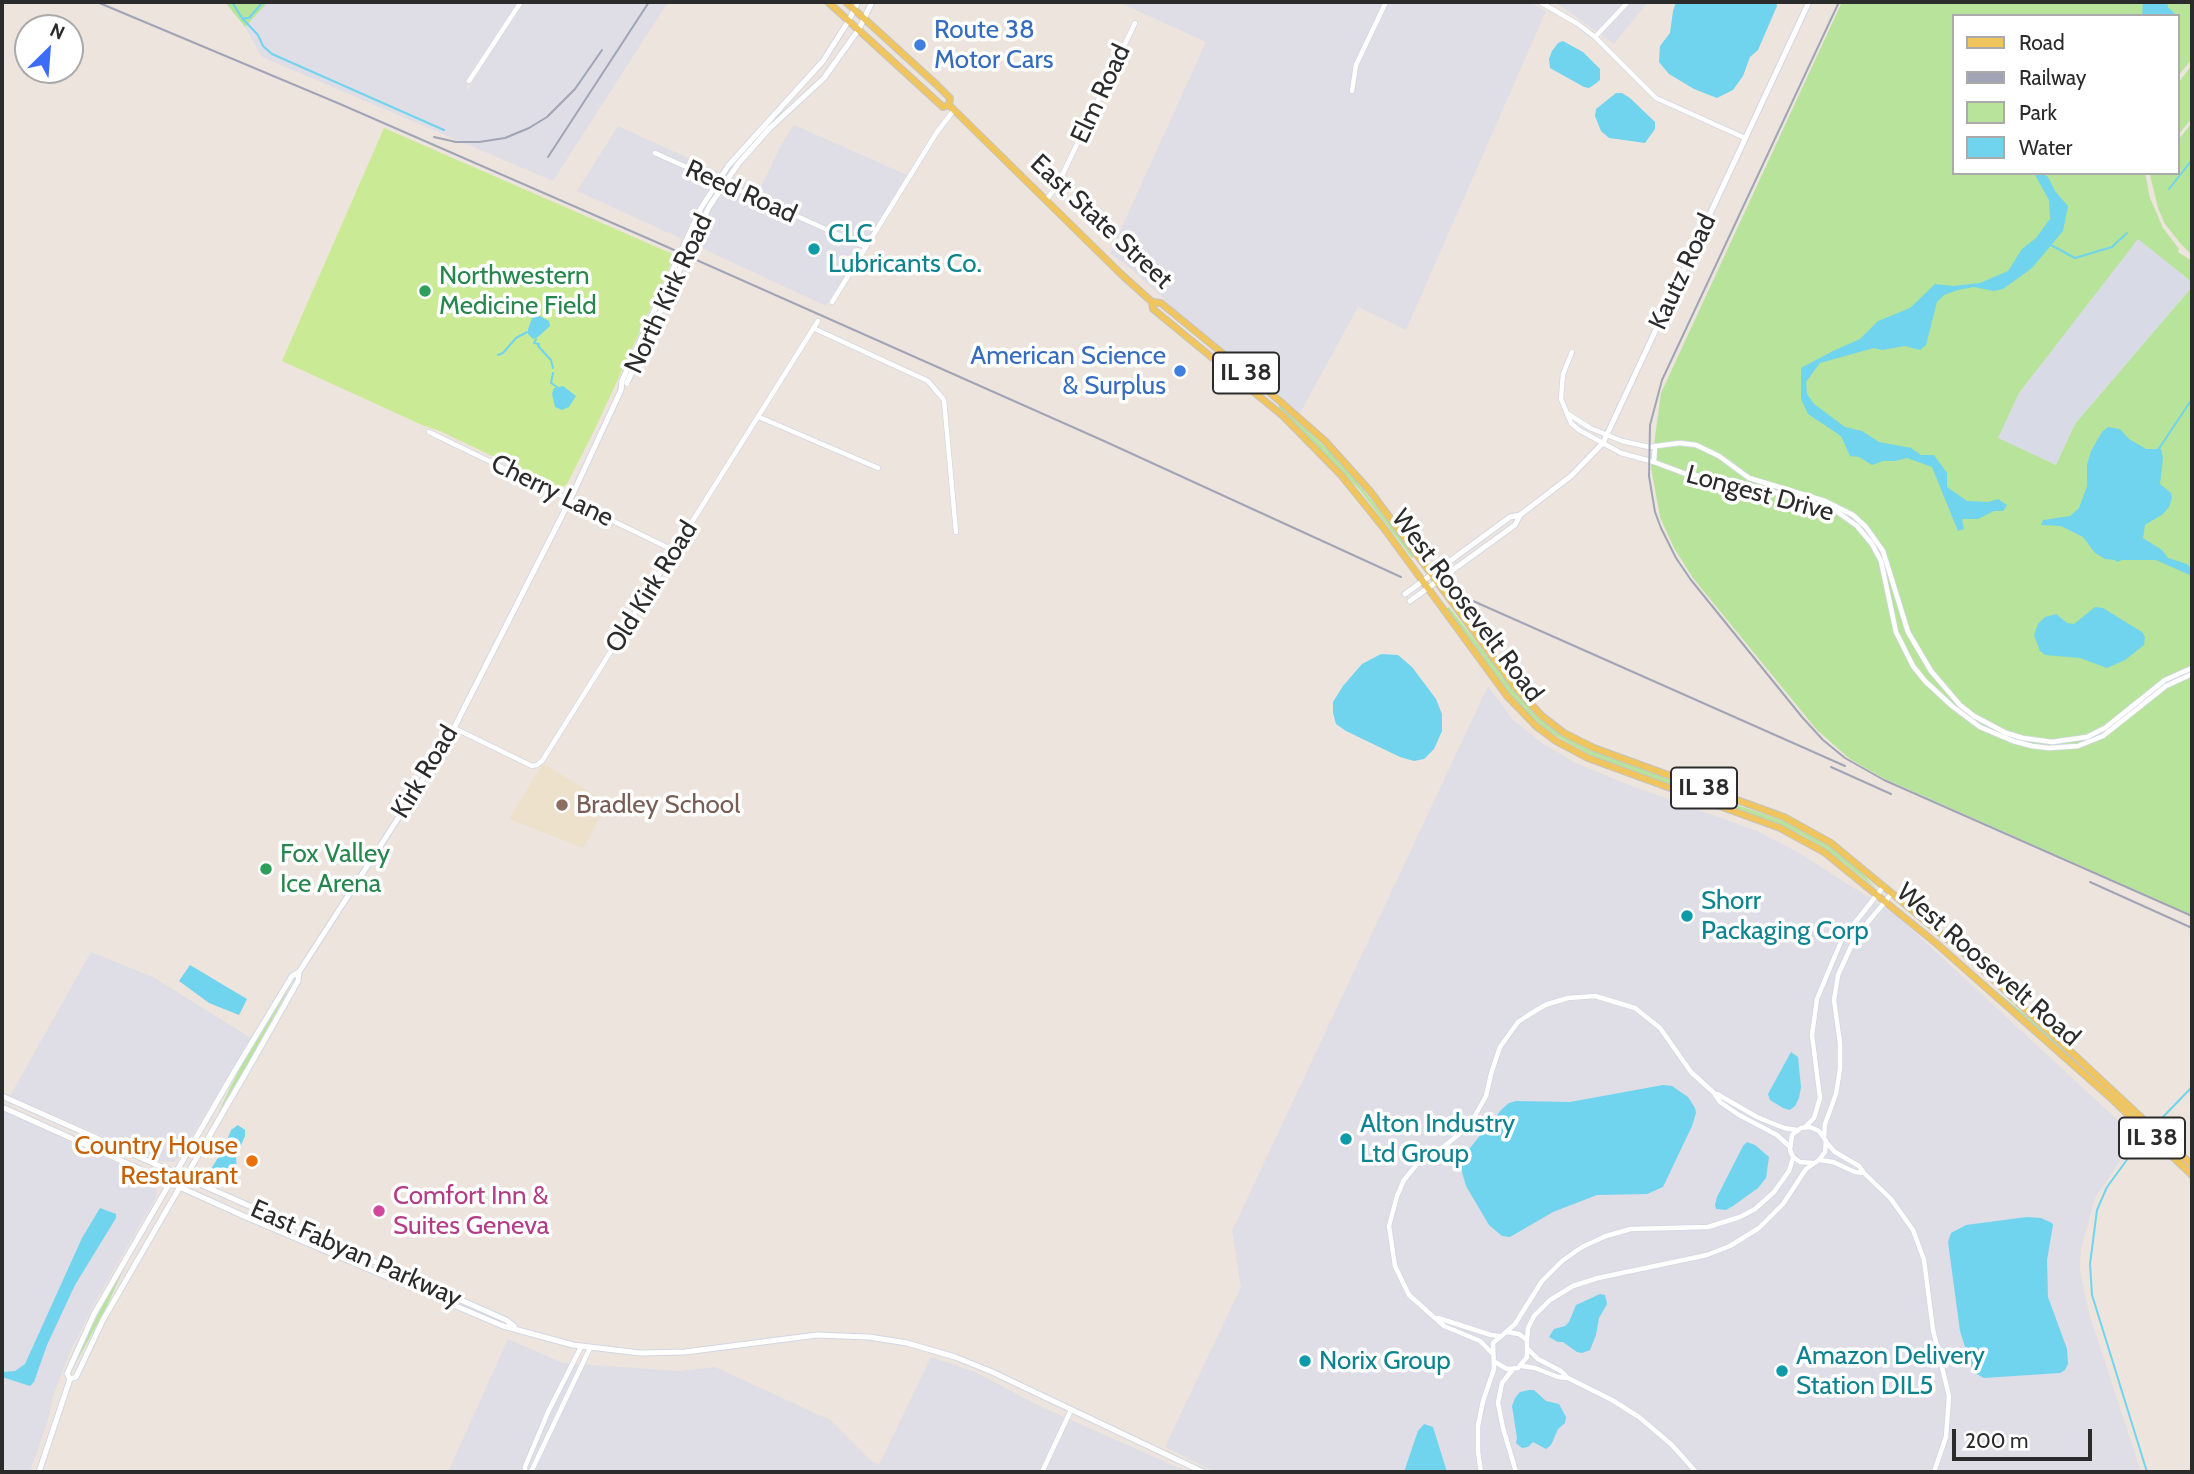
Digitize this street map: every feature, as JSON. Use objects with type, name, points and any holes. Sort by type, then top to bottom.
[{"type":"main road","name":"East State Street","points":[[828,2],[943,107],[951,107]]},
{"type":"main road","name":"East State Street","points":[[846,2],[950,98],[951,107],[1152,302],[1161,303],[1325,441],[1370,491],[1432,574]]},
{"type":"main road","name":"West Roosevelt Road","points":[[1152,302],[1153,309],[1272,406],[1317,449],[1362,500],[1513,704],[1536,726],[1556,741],[1598,762],[1793,833],[1824,852],[1877,894],[2017,1015],[2192,1175]]},
{"type":"main road","name":"West Roosevelt Road","points":[[1432,574],[1515,687],[1535,710],[1558,728],[1594,748],[1803,825],[1837,847],[1989,974],[2192,1165]]},
{"type":"street","points":[[469,81],[521,2]]},
{"type":"street","name":"North Kirk Road","points":[[621,390],[625,388],[624,382],[709,206],[738,164],[822,61],[858,2]]},
{"type":"street","name":"North Kirk Road","points":[[767,127],[824,78],[859,29],[872,2]]},
{"type":"street","points":[[1352,91],[1356,65],[1386,2]]},
{"type":"street","points":[[1540,2],[1595,37],[1656,97],[1745,138]]},
{"type":"street","points":[[1595,37],[1628,2]]},
{"type":"street","name":"Kautz Road","points":[[1410,601],[1515,525],[1520,515],[1571,476],[1603,443],[1809,2]]},
{"type":"street","name":"Elm Road","points":[[1046,201],[1057,186],[1135,23]]},
{"type":"street","points":[[832,302],[951,107]]},
{"type":"street","name":"Reed Road","points":[[655,153],[866,247]]},
{"type":"street","name":"Old Kirk Road","points":[[454,727],[532,766],[537,765],[675,551],[818,321]]},
{"type":"street","points":[[813,328],[928,381],[944,400],[956,532]]},
{"type":"street","points":[[1565,411],[1560,387],[1572,352]]},
{"type":"street","name":"Kirk Road","points":[[186,1178],[298,981],[299,972],[454,727],[570,500],[621,390]]},
{"type":"street","name":"Longest Drive","points":[[1565,411],[1581,424],[1639,445],[1680,443],[1708,449],[1749,478],[1825,500],[1845,510],[1860,521],[1883,551],[1908,632],[1931,671],[1959,705],[2006,733],[2052,742],[2087,737],[2105,728],[2165,680],[2192,667]]},
{"type":"street","name":"Longest Drive","points":[[1565,411],[1571,423],[1579,430],[1620,453],[1686,474],[1734,481],[1823,506],[1854,523],[1872,544],[1881,561],[1896,632],[1913,666],[1925,681],[1963,715],[1980,727],[2013,741],[2049,748],[2078,746],[2090,742],[2114,728],[2166,686],[2192,674]]},
{"type":"street","points":[[759,417],[878,468]]},
{"type":"street","name":"Cherry Lane","points":[[429,432],[675,551]]},
{"type":"street","points":[[1654,462],[1656,446]]},
{"type":"street","name":"Kautz Road","points":[[1405,594],[1510,517],[1520,515]]},
{"type":"street","points":[[1812,1163],[1800,1162],[1793,1157],[1789,1146],[1790,1138],[1814,1118],[1820,1098],[1812,1035],[1817,999],[1842,939],[1884,885]]},
{"type":"street","points":[[1516,1472],[1498,1404],[1502,1383],[1527,1357],[1528,1328],[1534,1316],[1550,1300],[1573,1286],[1598,1278],[1707,1255],[1745,1238],[1777,1210],[1801,1176],[1825,1152],[1825,1124],[1836,1094],[1840,1069],[1840,1043],[1834,1000],[1838,975],[1855,938],[1893,892]]},
{"type":"street","points":[[39,1472],[69,1379],[67,1374],[94,1314],[292,976],[299,972]]},
{"type":"street","points":[[1492,1353],[1480,1341],[1444,1326],[1409,1295],[1398,1276],[1391,1245],[1391,1217],[1404,1180],[1418,1163],[1453,1140],[1476,1114],[1486,1096],[1496,1056],[1518,1023],[1545,1005],[1568,998],[1595,996],[1635,1008],[1660,1028],[1690,1072],[1714,1093],[1757,1117],[1784,1128],[1798,1130]]},
{"type":"street","points":[[1714,1093],[1720,1102],[1731,1110],[1777,1136],[1789,1146]]},
{"type":"street","name":"East Fabyan Parkway","points":[[2,1096],[506,1320],[516,1328]]},
{"type":"street","name":"East Fabyan Parkway","points":[[2,1107],[170,1183],[503,1326],[590,1348],[622,1352],[674,1353],[804,1335],[869,1336],[919,1346],[954,1357],[1203,1472]]},
{"type":"street","points":[[1805,1127],[1815,1129],[1835,1152],[1859,1166],[1899,1208],[1913,1230],[1924,1261],[1933,1330],[1949,1396],[1947,1437],[1934,1472]]},
{"type":"street","points":[[1513,1369],[1502,1368],[1495,1362],[1493,1343],[1515,1324],[1542,1281],[1575,1251],[1598,1239],[1631,1230],[1708,1227],[1740,1217],[1762,1204],[1774,1192],[1789,1171],[1793,1157]]},
{"type":"street","points":[[1819,1160],[1864,1173]]},
{"type":"street","points":[[69,1379],[76,1377],[109,1308],[186,1178]]},
{"type":"street","points":[[1437,1318],[1500,1336]]},
{"type":"street","points":[[1506,1332],[1518,1334],[1527,1340]]},
{"type":"street","points":[[525,1472],[548,1412],[581,1346]]},
{"type":"street","points":[[531,1472],[590,1348]]},
{"type":"street","points":[[1529,1350],[1568,1378],[1639,1417],[1672,1445],[1696,1472]]},
{"type":"street","points":[[1481,1472],[1478,1452],[1479,1418],[1495,1362]]},
{"type":"street","points":[[1521,1365],[1568,1378]]},
{"type":"street","points":[[1042,1472],[1071,1410]]},
{"type":"shaded area","points":[[268,2],[517,2],[468,77],[467,91],[523,2],[668,2],[553,181],[262,57],[245,27]]},
{"type":"shaded area","points":[[1118,2],[1529,2],[1546,11],[1406,330],[1358,307],[1300,413],[1200,333],[1136,273],[1110,253],[1206,42]]},
{"type":"shaded area","points":[[1555,2],[1648,2],[1614,44]]},
{"type":"shaded area","points":[[794,125],[907,175],[826,306],[695,245],[708,215],[732,177],[760,189],[782,143]]},
{"type":"shaded area","points":[[618,126],[719,172],[682,239],[577,191]]},
{"type":"shaded area","points":[[2138,238],[2192,282],[2192,287],[2075,424],[2056,465],[1997,439],[2019,393]]},
{"type":"shaded area","points":[[1488,686],[1513,720],[1542,743],[1576,763],[1757,831],[1799,853],[1896,915],[2136,1137],[2095,1198],[2081,1249],[2080,1270],[2089,1313],[2141,1472],[1215,1472],[1165,1447],[1241,1287],[1232,1231]]},
{"type":"shaded area","name":"Bradley School","points":[[543,763],[608,803],[583,848],[509,819]]},
{"type":"shaded area","points":[[91,952],[153,977],[251,1038],[174,1162],[161,1161],[10,1096]]},
{"type":"shaded area","points":[[2,1110],[150,1179],[157,1190],[155,1199],[95,1302],[70,1352],[53,1396],[49,1417],[30,1472],[2,1472]]},
{"type":"shaded area","points":[[508,1339],[563,1363],[679,1371],[715,1367],[830,1420],[871,1461],[879,1465],[931,1357],[975,1372],[1035,1404],[1188,1472],[448,1472]]},
{"type":"green space","points":[[225,2],[268,2],[245,27]]},
{"type":"green space","points":[[1842,2],[2192,2],[2192,59],[2180,74],[2180,14],[1952,14],[1952,175],[2145,175],[2150,198],[2163,228],[2179,249],[2178,252],[2192,261],[2192,282],[2138,239],[2019,393],[1998,438],[2056,465],[2075,424],[2192,287],[2192,915],[1883,778],[1850,759],[1817,730],[1693,578],[1674,548],[1660,517],[1651,467],[1661,393]]},
{"type":"green space","points":[[2192,65],[2192,118],[2180,133],[2180,80]]},
{"type":"green space","points":[[2192,123],[2192,255],[2165,224],[2150,175],[2180,175],[2180,138]]},
{"type":"green space","points":[[384,128],[675,255],[595,429],[563,487],[555,486],[440,431],[282,361]]},
{"type":"green space","points":[[1280,405],[1343,464],[1415,556],[1412,558],[1359,489],[1278,408]]},
{"type":"green space","points":[[1449,607],[1521,699],[1555,730],[1591,750],[1690,786],[1688,791],[1594,757],[1547,731],[1509,694],[1446,609]]},
{"type":"green space","points":[[1710,796],[1787,822],[1849,860],[1877,889],[1827,850],[1802,835],[1709,799]]},
{"type":"green space","points":[[1985,982],[2043,1029],[2115,1096],[2113,1097]]},
{"type":"green space","points":[[292,983],[246,1067],[218,1113],[240,1068]]},
{"type":"green space","points":[[126,1264],[105,1310],[74,1366],[91,1327]]},
{"type":"water","points":[[1676,2],[1776,2],[1777,6],[1758,50],[1750,57],[1743,76],[1733,90],[1717,98],[1694,89],[1669,74],[1659,62],[1660,46],[1670,33]]},
{"type":"water","points":[[2143,2],[2167,2],[2175,14],[2142,14]]},
{"type":"water","points":[[1563,41],[1583,52],[1600,69],[1600,80],[1589,88],[1584,87],[1550,68],[1552,51]]},
{"type":"water","points":[[1616,93],[1630,98],[1655,122],[1655,129],[1645,143],[1609,138],[1601,131],[1595,116],[1596,109]]},
{"type":"water","points":[[2035,175],[2048,177],[2055,191],[2068,206],[2063,231],[2032,268],[2003,289],[1994,291],[1974,287],[1944,295],[1937,302],[1926,345],[1920,350],[1905,346],[1882,350],[1874,348],[1820,363],[1806,382],[1807,394],[1814,404],[1845,427],[1862,431],[1879,442],[1911,448],[1921,455],[1934,455],[1947,473],[1947,487],[1967,501],[1988,502],[1998,499],[2007,505],[2003,511],[1994,511],[1978,519],[1962,519],[1964,529],[1958,531],[1932,467],[1907,458],[1872,465],[1859,457],[1850,456],[1841,436],[1808,414],[1801,399],[1801,368],[1860,339],[1878,321],[1910,308],[1935,284],[1953,286],[1980,283],[2008,271],[2022,249],[2036,238],[2050,219],[2049,200]]},
{"type":"water","points":[[538,315],[549,321],[550,326],[533,339],[528,334],[528,329],[532,318]]},
{"type":"water","points":[[563,386],[576,396],[569,407],[562,410],[555,407],[552,394],[554,388]]},
{"type":"water","points":[[2108,427],[2120,429],[2129,439],[2146,449],[2161,449],[2163,458],[2160,484],[2171,493],[2172,498],[2163,514],[2145,525],[2143,538],[2162,550],[2168,558],[2187,564],[2192,570],[2192,576],[2156,560],[2117,562],[2105,559],[2095,553],[2083,537],[2061,526],[2041,525],[2043,520],[2070,516],[2079,508],[2087,486],[2087,465],[2091,451]]},
{"type":"water","points":[[2095,607],[2103,608],[2142,632],[2145,637],[2144,645],[2125,660],[2107,668],[2080,658],[2045,655],[2040,651],[2034,635],[2038,624],[2045,617],[2056,614],[2067,623],[2074,624]]},
{"type":"water","points":[[1381,654],[1398,655],[1412,667],[1436,699],[1442,714],[1442,731],[1434,749],[1424,759],[1414,761],[1400,757],[1336,724],[1333,702],[1343,686],[1362,664]]},
{"type":"water","points":[[190,965],[247,999],[239,1015],[209,1003],[179,981]]},
{"type":"water","points":[[1791,1052],[1798,1057],[1801,1087],[1799,1098],[1790,1110],[1770,1100],[1768,1094]]},
{"type":"water","points":[[1663,1085],[1672,1086],[1688,1097],[1696,1113],[1663,1187],[1647,1194],[1597,1195],[1553,1212],[1510,1237],[1502,1236],[1489,1225],[1466,1186],[1460,1165],[1465,1154],[1509,1103],[1570,1102]]},
{"type":"water","points":[[238,1125],[245,1130],[245,1136],[236,1157],[237,1171],[228,1180],[212,1173],[211,1169],[231,1130]]},
{"type":"water","points":[[1747,1142],[1769,1157],[1766,1178],[1758,1188],[1733,1206],[1726,1210],[1716,1209],[1717,1197]]},
{"type":"water","points":[[100,1208],[116,1214],[116,1218],[75,1285],[47,1345],[34,1382],[30,1386],[2,1377],[3,1372],[15,1371],[25,1364],[82,1238]]},
{"type":"water","points":[[2027,1217],[2041,1218],[2053,1225],[2047,1260],[2048,1297],[2067,1349],[2068,1364],[2060,1373],[1984,1378],[1973,1372],[1960,1331],[1948,1242],[1951,1233],[1966,1225]]},
{"type":"water","points":[[1600,1294],[1605,1295],[1607,1304],[1599,1318],[1590,1350],[1577,1352],[1563,1342],[1549,1337],[1554,1329],[1569,1322],[1576,1305]]},
{"type":"water","points":[[1534,1390],[1546,1401],[1559,1404],[1566,1417],[1565,1423],[1558,1429],[1551,1445],[1546,1449],[1533,1442],[1522,1448],[1516,1443],[1512,1406],[1520,1392]]},
{"type":"water","points":[[1424,1424],[1433,1427],[1447,1472],[1404,1472],[1418,1431]]},
{"type":"waterway","points":[[232,2],[258,35],[263,46],[272,54],[444,130]]},
{"type":"waterway","points":[[244,18],[249,18],[263,2]]},
{"type":"waterway","points":[[2169,189],[2192,160]]},
{"type":"waterway","points":[[2051,245],[2075,258],[2112,247],[2127,233]]},
{"type":"waterway","points":[[498,355],[516,338],[527,332]]},
{"type":"waterway","points":[[536,339],[534,343],[539,344],[551,360],[553,368]]},
{"type":"waterway","points":[[553,373],[551,383],[557,387]]},
{"type":"waterway","points":[[2158,450],[2192,399]]},
{"type":"waterway","points":[[2161,1119],[2192,1087]]},
{"type":"waterway","points":[[2140,1142],[2107,1187],[2097,1210],[2090,1264],[2092,1295],[2147,1472]]},
{"type":"railway","points":[[97,2],[340,104],[656,242],[1104,441],[1401,577]]},
{"type":"railway","points":[[548,157],[649,2]]},
{"type":"railway","points":[[1839,2],[1662,380],[1650,425],[1649,476],[1655,512],[1661,528],[1691,580],[1802,717],[1823,740],[1845,758],[1884,780],[2192,916]]},
{"type":"railway","points":[[434,137],[456,142],[479,142],[505,138],[529,128],[547,117],[575,89],[602,50]]},
{"type":"railway","points":[[1464,597],[1845,766]]},
{"type":"railway","points":[[1831,767],[1891,794]]},
{"type":"railway","points":[[2090,882],[2192,928]]},
{"type":"place","name":"Route 38 Motor Cars","points":[[920,45]]},
{"type":"place","name":"CLC Lubricants Co.","points":[[814,249]]},
{"type":"place","name":"Northwestern Medicine Field","points":[[425,291]]},
{"type":"place","name":"American Science & Surplus","points":[[1180,371]]},
{"type":"place","name":"Bradley School","points":[[562,805]]},
{"type":"place","name":"Fox Valley Ice Arena","points":[[266,869]]},
{"type":"place","name":"Shorr Packaging Corp","points":[[1687,916]]},
{"type":"place","name":"Alton Industry Ltd Group","points":[[1346,1139]]},
{"type":"place","name":"Country House Restaurant","points":[[252,1161]]},
{"type":"place","name":"Comfort Inn & Suites Geneva","points":[[379,1211]]},
{"type":"place","name":"Norix Group","points":[[1305,1361]]},
{"type":"place","name":"Amazon Delivery Station DIL5","points":[[1782,1371]]}]
